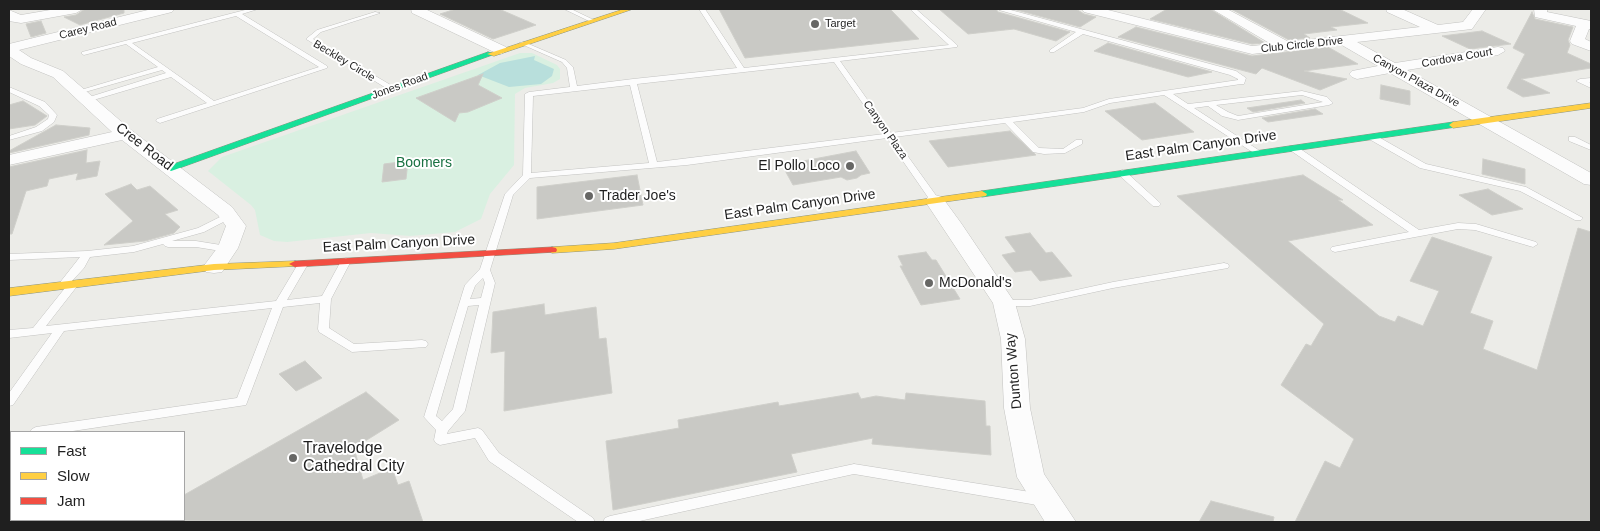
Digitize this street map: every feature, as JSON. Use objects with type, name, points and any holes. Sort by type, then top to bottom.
[{"type":"main road","name":"Jones Road","points":[[171,168],[501,50],[630,9]]},
{"type":"main road","name":"East Palm Canyon Drive","points":[[9,292],[214,267],[491,255],[614,246],[1591,105]]},
{"type":"street","points":[[9,14],[13,18],[21,19],[76,9]]},
{"type":"street","name":"Carey Road","points":[[9,49],[167,9]]},
{"type":"street","name":"Club Circle Drive","points":[[1089,9],[1110,11],[1252,50],[1288,48],[1467,26],[1480,9]]},
{"type":"street","points":[[1218,9],[1288,48]]},
{"type":"street","points":[[1392,9],[1437,30]]},
{"type":"street","points":[[1541,9],[1540,14],[1589,21]]},
{"type":"street","points":[[1567,9],[1589,21]]},
{"type":"street","points":[[417,10],[501,50]]},
{"type":"street","points":[[1085,29],[1110,11]]},
{"type":"street","points":[[1589,21],[1577,41],[1591,47]]},
{"type":"street","name":"Canyon Plaza Drive","points":[[1344,41],[1488,120],[1591,180]]},
{"type":"street","name":"Cree Road","points":[[9,49],[26,61],[58,74],[125,134],[171,168],[228,216]]},
{"type":"street","name":"Cordova Court","points":[[1357,74],[1498,51]]},
{"type":"street","points":[[9,160],[125,134]]},
{"type":"street","name":"Dunton Way","points":[[935,201],[954,226],[1004,304],[1013,340],[1017,408],[1031,478],[1053,511]]},
{"type":"street","points":[[214,267],[227,249],[236,226],[228,216]]},
{"type":"lane","points":[[84,54],[255,9]]},
{"type":"lane","points":[[567,9],[593,21]]},
{"type":"lane","points":[[702,9],[741,68]]},
{"type":"lane","points":[[527,176],[529,94],[741,68],[836,60],[954,46],[913,9]]},
{"type":"lane","points":[[442,429],[430,417],[470,284],[485,270],[509,194],[527,176],[654,165],[1084,110],[1109,100],[1241,82],[1242,78],[1233,73],[1085,29],[1001,9]]},
{"type":"lane","points":[[160,121],[325,67],[237,14]]},
{"type":"lane","name":"Beckley Circle","points":[[378,14],[319,31],[309,39],[391,89]]},
{"type":"lane","points":[[1052,51],[1085,29]]},
{"type":"lane","points":[[127,42],[213,104]]},
{"type":"lane","points":[[522,44],[564,61],[570,67],[574,88]]},
{"type":"lane","name":"Canyon Plaza","points":[[836,60],[935,201]]},
{"type":"lane","points":[[82,95],[163,68]]},
{"type":"lane","points":[[82,95],[172,74]]},
{"type":"lane","points":[[1591,80],[1580,81],[1591,86]]},
{"type":"lane","points":[[633,81],[654,165]]},
{"type":"lane","points":[[9,89],[42,104],[52,115],[51,120],[39,129],[9,138]]},
{"type":"lane","points":[[1166,93],[1257,153]]},
{"type":"lane","points":[[1186,107],[1261,97],[1302,93],[1324,99],[1329,103],[1238,118],[1225,114],[1209,104]]},
{"type":"lane","points":[[1007,120],[1036,150],[1044,152],[1065,151],[1079,142]]},
{"type":"lane","points":[[1372,138],[1423,166],[1522,189],[1578,218]]},
{"type":"lane","points":[[1572,139],[1591,148]]},
{"type":"lane","points":[[1293,148],[1417,233]]},
{"type":"lane","points":[[1122,173],[1156,204]]},
{"type":"lane","points":[[9,257],[87,254],[134,249],[201,230],[228,216]]},
{"type":"lane","points":[[1335,249],[1458,226],[1476,227],[1533,244]]},
{"type":"lane","points":[[157,244],[196,244],[227,249]]},
{"type":"lane","points":[[36,331],[87,254]]},
{"type":"lane","points":[[346,261],[326,300],[323,329],[352,348],[422,344]]},
{"type":"lane","points":[[43,431],[242,402],[279,304],[303,264]]},
{"type":"lane","points":[[1004,304],[1030,303],[1113,285],[1224,266]]},
{"type":"lane","points":[[485,270],[490,283],[459,411],[442,429],[440,440],[478,433],[494,457],[588,522]]},
{"type":"lane","points":[[9,334],[326,300]]},
{"type":"lane","points":[[464,302],[486,301]]},
{"type":"lane","points":[[9,402],[61,328]]},
{"type":"lane","points":[[610,522],[854,469],[1053,511]]},
{"type":"green space","name":"Boomers","points":[[520,53],[532,53],[557,65],[560,69],[560,79],[553,83],[525,88],[515,94],[514,165],[490,194],[481,219],[455,232],[410,236],[371,233],[287,242],[274,241],[260,235],[255,210],[251,205],[208,171],[222,157]]},
{"type":"shaded area","points":[[535,56],[534,60],[554,69],[552,76],[541,84],[509,87],[478,75],[500,63]]},
{"type":"building","points":[[85,9],[124,9],[124,13],[80,25],[64,17],[76,15]]},
{"type":"building","points":[[456,9],[499,9],[536,25],[493,39],[440,14]]},
{"type":"building","name":"Target","points":[[719,9],[890,9],[919,39],[745,58]]},
{"type":"building","points":[[939,9],[996,9],[998,12],[1070,32],[1056,41],[1014,29],[968,34]]},
{"type":"building","points":[[1013,9],[1076,9],[1084,14],[1096,17],[1080,27]]},
{"type":"building","points":[[1167,9],[1210,9],[1265,43],[1252,44],[1150,19]]},
{"type":"building","points":[[1231,9],[1339,9],[1368,23],[1331,27],[1337,30],[1304,34],[1310,38],[1289,40]]},
{"type":"building","points":[[1532,12],[1535,19],[1573,27],[1568,40],[1570,45],[1567,53],[1591,64],[1591,68],[1521,79],[1550,93],[1523,97],[1507,88],[1525,54],[1513,48]]},
{"type":"building","points":[[41,21],[46,33],[31,37],[26,24]]},
{"type":"building","points":[[1136,27],[1252,56],[1328,47],[1358,64],[1304,71],[1347,79],[1320,90],[1262,68],[1256,74],[1118,37]]},
{"type":"building","points":[[1482,31],[1511,44],[1470,49],[1442,36]]},
{"type":"building","points":[[1108,43],[1212,72],[1188,77],[1094,51]]},
{"type":"building","points":[[483,74],[478,85],[502,98],[468,112],[459,113],[455,122],[416,98]]},
{"type":"building","points":[[1381,85],[1410,91],[1410,105],[1380,99]]},
{"type":"building","points":[[1301,100],[1305,103],[1253,112],[1247,108]]},
{"type":"building","points":[[23,101],[47,116],[35,125],[9,129],[9,105]]},
{"type":"building","points":[[1155,103],[1194,132],[1142,140],[1105,111]]},
{"type":"building","points":[[1315,109],[1323,114],[1268,122],[1262,118]]},
{"type":"building","points":[[56,125],[90,128],[89,135],[9,153],[9,151]]},
{"type":"building","points":[[1010,131],[1036,155],[948,167],[929,141]]},
{"type":"building","points":[[87,150],[86,163],[100,161],[97,176],[76,180],[78,173],[49,179],[47,186],[26,191],[12,234],[9,234],[9,167]]},
{"type":"building","points":[[856,151],[870,173],[847,180],[841,177],[793,185],[782,165]]},
{"type":"building","points":[[1483,159],[1525,169],[1525,184],[1482,174]]},
{"type":"building","points":[[408,161],[406,179],[382,182],[384,164]]},
{"type":"building","name":"Trader Joe's","points":[[637,175],[643,205],[537,219],[537,187]]},
{"type":"building","points":[[1303,175],[1343,200],[1338,200],[1373,225],[1288,241],[1379,316],[1395,322],[1398,316],[1423,326],[1439,291],[1410,281],[1432,237],[1492,257],[1470,313],[1493,321],[1483,349],[1537,370],[1578,228],[1591,232],[1591,522],[1295,522],[1325,461],[1340,468],[1354,439],[1281,385],[1306,344],[1311,346],[1324,324],[1177,196]]},
{"type":"building","points":[[131,184],[137,190],[150,186],[178,210],[165,214],[180,227],[174,233],[145,241],[104,245],[133,221],[105,194]]},
{"type":"building","points":[[1488,189],[1523,209],[1492,215],[1459,195]]},
{"type":"building","points":[[1030,233],[1046,253],[1052,252],[1072,276],[1040,281],[1031,270],[1015,272],[1002,255],[1016,252],[1005,237]]},
{"type":"building","name":"McDonald's","points":[[926,252],[932,260],[936,260],[960,299],[921,305],[900,266],[903,266],[898,256]]},
{"type":"building","points":[[544,304],[545,315],[596,307],[599,339],[606,338],[612,393],[504,411],[505,351],[491,353],[493,312]]},
{"type":"building","points":[[305,361],[322,378],[296,391],[279,374]]},
{"type":"building","points":[[366,392],[399,420],[354,448],[363,480],[392,468],[398,485],[409,481],[423,522],[184,522],[185,494]]},
{"type":"building","points":[[858,393],[861,399],[876,396],[905,400],[906,393],[985,401],[986,426],[990,426],[991,455],[872,444],[873,438],[791,454],[797,472],[613,510],[606,441],[679,428],[678,420],[778,402],[779,406]]},
{"type":"building","points":[[1211,501],[1274,517],[1273,522],[1199,522]]},
{"type":"traffic: fast","points":[[171,168],[491,54]]},
{"type":"traffic: fast","points":[[982,194],[1453,125]]},
{"type":"traffic: slow","points":[[491,54],[630,9]]},
{"type":"traffic: slow","points":[[1453,125],[1591,105]]},
{"type":"traffic: slow","points":[[552,250],[614,246],[982,194]]},
{"type":"traffic: slow","points":[[9,292],[214,267],[295,264]]},
{"type":"traffic: jam","points":[[295,264],[552,250]]},
{"type":"place","name":"Target","points":[[815,24]]},
{"type":"place","name":"El Pollo Loco","points":[[850,166]]},
{"type":"place","name":"Trader Joe's","points":[[589,196]]},
{"type":"place","name":"McDonald's","points":[[929,283]]},
{"type":"place","name":"Travelodge Cathedral City","points":[[293,458]]}]
